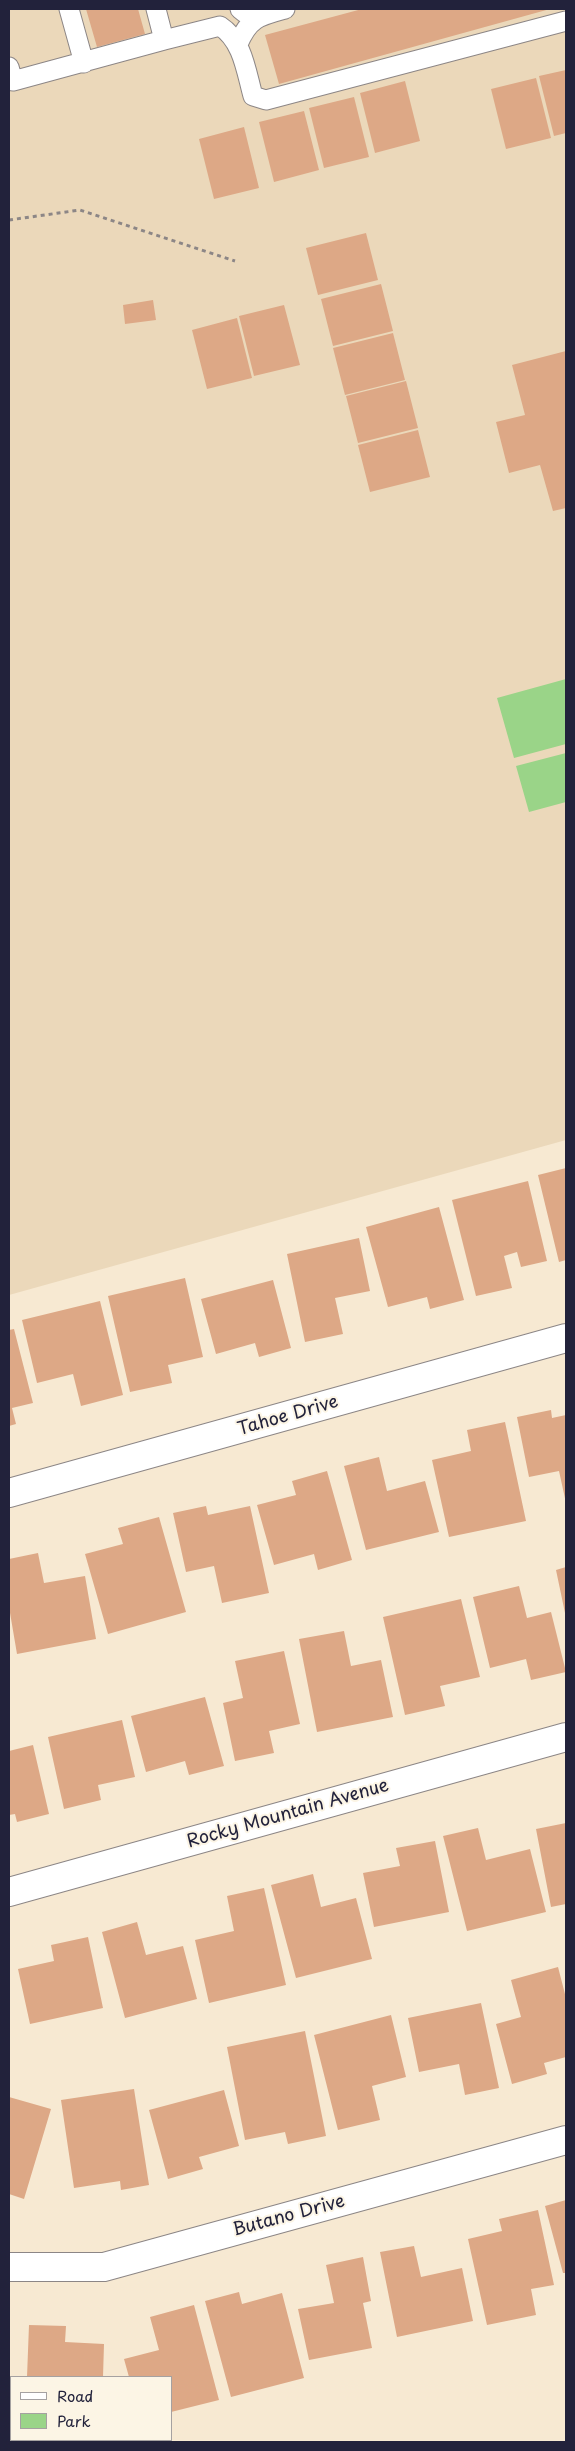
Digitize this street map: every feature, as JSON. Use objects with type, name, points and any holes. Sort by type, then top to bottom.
[{"type":"street","name":"Tahoe Drive","points":[[9,1493],[566,1338]]},
{"type":"street","name":"Rocky Mountain Avenue","points":[[9,1892],[566,1737]]},
{"type":"street","name":"Butano Drive","points":[[9,2267],[104,2267],[566,2140]]},
{"type":"lane","points":[[69,9],[84,63]]},
{"type":"lane","points":[[156,9],[164,40]]},
{"type":"lane","points":[[240,9],[245,13],[262,15]]},
{"type":"lane","points":[[238,44],[249,23],[262,15],[285,9]]},
{"type":"lane","points":[[9,67],[12,81],[220,26],[238,44],[253,96],[266,100],[566,21]]},
{"type":"path","points":[[9,220],[80,210],[235,260]]},
{"type":"shaded area","points":[[9,9],[566,9],[566,1140],[9,1295]]},
{"type":"green space","points":[[566,679],[566,744],[514,758],[497,698]]},
{"type":"green space","points":[[566,753],[566,802],[529,812],[516,766]]},
{"type":"building","points":[[86,9],[138,9],[145,34],[97,47]]},
{"type":"building","points":[[362,9],[550,9],[279,84],[265,35]]},
{"type":"building","points":[[566,70],[566,133],[554,136],[539,76]]},
{"type":"building","points":[[536,78],[551,138],[506,149],[491,89]]},
{"type":"building","points":[[405,81],[420,141],[375,153],[360,93]]},
{"type":"building","points":[[354,97],[369,157],[324,168],[309,108]]},
{"type":"building","points":[[304,111],[319,170],[274,182],[259,122]]},
{"type":"building","points":[[244,127],[259,188],[214,199],[199,139]]},
{"type":"building","points":[[366,233],[378,280],[318,295],[306,248]]},
{"type":"building","points":[[381,284],[393,331],[333,346],[321,299]]},
{"type":"building","points":[[153,300],[156,320],[125,324],[123,305]]},
{"type":"building","points":[[284,305],[300,365],[254,376],[239,316]]},
{"type":"building","points":[[237,318],[252,378],[207,389],[192,330]]},
{"type":"building","points":[[393,333],[405,380],[345,395],[333,348]]},
{"type":"building","points":[[566,351],[566,508],[553,511],[540,465],[509,473],[496,422],[525,415],[512,365]]},
{"type":"building","points":[[406,381],[418,428],[358,443],[346,396]]},
{"type":"building","points":[[418,430],[430,477],[370,492],[358,445]]},
{"type":"building","points":[[566,1168],[566,1260],[559,1262],[538,1175]]},
{"type":"building","points":[[528,1181],[547,1261],[521,1267],[517,1252],[504,1256],[512,1288],[476,1296],[452,1200]]},
{"type":"building","points":[[439,1207],[464,1300],[430,1309],[427,1297],[388,1307],[366,1227]]},
{"type":"building","points":[[359,1238],[370,1291],[335,1298],[343,1334],[305,1342],[287,1254]]},
{"type":"building","points":[[185,1278],[203,1357],[168,1365],[172,1383],[130,1392],[108,1296]]},
{"type":"building","points":[[273,1280],[291,1348],[259,1357],[255,1343],[216,1354],[201,1299]]},
{"type":"building","points":[[100,1301],[123,1395],[81,1406],[73,1374],[37,1383],[22,1320]]},
{"type":"building","points":[[14,1329],[33,1403],[12,1408],[16,1424],[9,1426],[9,1330]]},
{"type":"building","points":[[551,1410],[552,1418],[566,1415],[566,1503],[559,1471],[529,1477],[517,1417]]},
{"type":"building","points":[[505,1422],[526,1521],[449,1537],[432,1460],[471,1451],[467,1430]]},
{"type":"building","points":[[379,1457],[387,1491],[425,1481],[439,1532],[366,1550],[344,1466]]},
{"type":"building","points":[[327,1471],[352,1560],[318,1570],[314,1554],[274,1565],[257,1505],[296,1495],[292,1481]]},
{"type":"building","points":[[206,1506],[208,1515],[250,1506],[269,1593],[222,1603],[214,1566],[186,1572],[173,1513]]},
{"type":"building","points":[[159,1517],[186,1612],[108,1634],[85,1554],[123,1544],[118,1528]]},
{"type":"building","points":[[38,1553],[44,1583],[85,1576],[96,1639],[17,1654],[9,1607],[9,1559]]},
{"type":"building","points":[[566,1567],[566,1613],[565,1613],[556,1570]]},
{"type":"building","points":[[519,1586],[527,1618],[551,1612],[566,1672],[531,1680],[526,1659],[490,1668],[473,1597]]},
{"type":"building","points":[[461,1599],[480,1677],[440,1686],[445,1706],[405,1715],[383,1617]]},
{"type":"building","points":[[344,1631],[351,1666],[381,1660],[393,1717],[317,1732],[299,1639]]},
{"type":"building","points":[[284,1651],[300,1724],[269,1731],[274,1753],[235,1761],[223,1703],[243,1698],[235,1661]]},
{"type":"building","points":[[205,1697],[224,1766],[189,1775],[185,1761],[146,1772],[131,1716]]},
{"type":"building","points":[[122,1720],[135,1777],[98,1785],[101,1800],[64,1809],[48,1737]]},
{"type":"building","points":[[33,1745],[49,1814],[17,1822],[15,1814],[9,1815],[9,1751]]},
{"type":"building","points":[[566,1823],[566,1904],[551,1907],[536,1829]]},
{"type":"building","points":[[478,1828],[486,1860],[530,1849],[546,1912],[467,1931],[443,1836]]},
{"type":"building","points":[[435,1841],[449,1912],[374,1927],[363,1873],[400,1866],[396,1848]]},
{"type":"building","points":[[313,1874],[321,1907],[356,1898],[372,1959],[296,1978],[271,1885]]},
{"type":"building","points":[[264,1888],[286,1985],[209,2003],[195,1940],[234,1931],[227,1896]]},
{"type":"building","points":[[137,1922],[146,1955],[183,1946],[197,1999],[125,2018],[102,1932]]},
{"type":"building","points":[[88,1937],[103,2008],[30,2024],[18,1969],[54,1961],[51,1945]]},
{"type":"building","points":[[558,1967],[566,1998],[566,2057],[544,2063],[547,2074],[512,2084],[496,2024],[521,2017],[511,1980]]},
{"type":"building","points":[[481,2003],[499,2088],[465,2095],[459,2064],[419,2072],[408,2018]]},
{"type":"building","points":[[391,2015],[406,2077],[372,2086],[380,2120],[338,2130],[314,2035]]},
{"type":"building","points":[[305,2031],[326,2136],[288,2144],[285,2132],[245,2140],[227,2047]]},
{"type":"building","points":[[134,2089],[149,2185],[121,2190],[120,2181],[74,2188],[61,2100]]},
{"type":"building","points":[[224,2090],[239,2146],[199,2157],[203,2169],[168,2179],[149,2110]]},
{"type":"building","points":[[9,2097],[51,2109],[24,2199],[9,2194]]},
{"type":"building","points":[[566,2200],[566,2273],[563,2273],[545,2206]]},
{"type":"building","points":[[538,2210],[554,2285],[531,2289],[536,2315],[487,2325],[468,2239],[502,2231],[499,2219]]},
{"type":"building","points":[[414,2246],[421,2277],[462,2268],[473,2321],[397,2337],[380,2252]]},
{"type":"building","points":[[363,2257],[371,2301],[363,2303],[372,2348],[309,2360],[298,2309],[334,2303],[326,2265]]},
{"type":"building","points":[[239,2292],[242,2304],[282,2293],[304,2378],[231,2397],[205,2301]]},
{"type":"building","points":[[194,2305],[219,2400],[172,2412],[172,2376],[129,2376],[124,2359],[159,2350],[150,2317]]},
{"type":"building","points":[[29,2325],[66,2326],[65,2342],[104,2344],[103,2376],[27,2376]]}]
